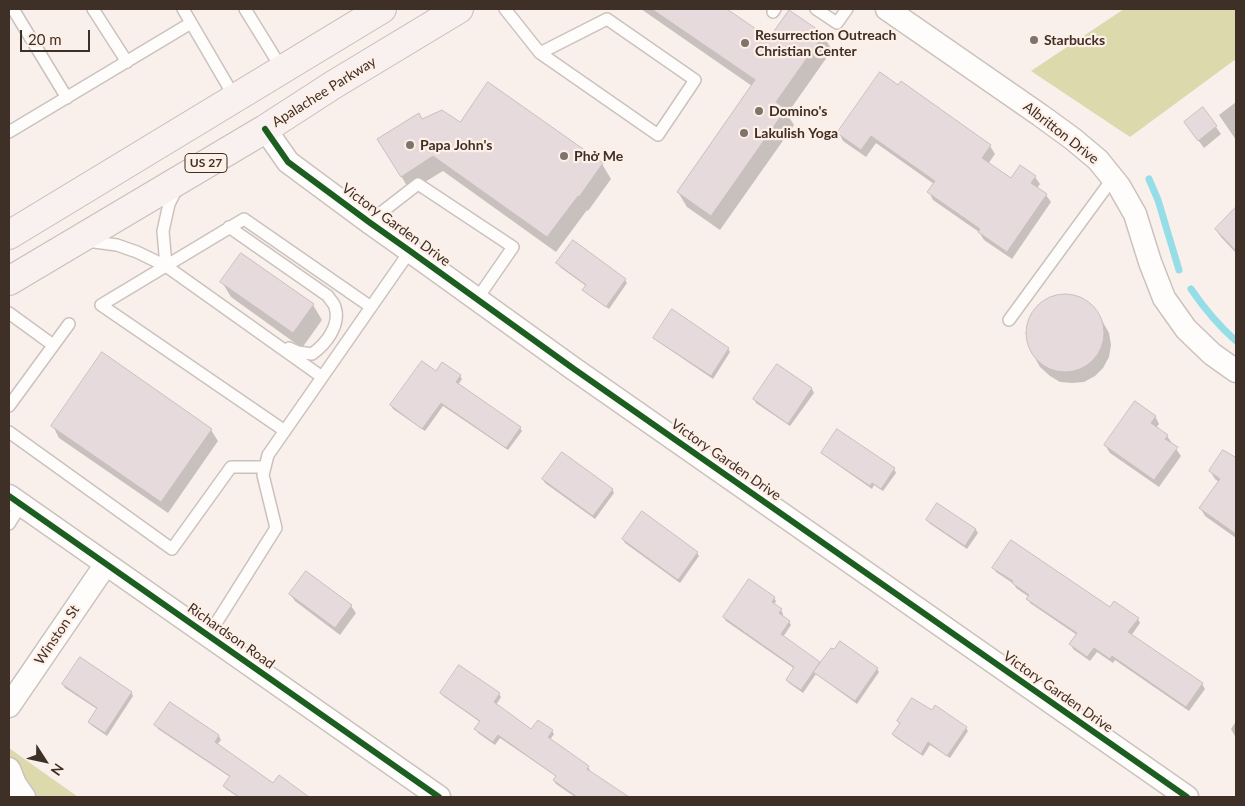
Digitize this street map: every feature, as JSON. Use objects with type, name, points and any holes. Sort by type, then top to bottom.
[{"type":"main road","points":[[9,236],[382,9]]},
{"type":"main road","name":"Apalachee Parkway","points":[[9,281],[265,129],[333,85],[459,9]]},
{"type":"main road","points":[[265,129],[264,101],[282,69]]},
{"type":"street","name":"Albritton Drive","points":[[887,9],[1040,115],[1098,160],[1119,186],[1134,214],[1164,298],[1186,329],[1212,354],[1236,371]]},
{"type":"street","name":"Victory Garden Drive","points":[[265,129],[288,162],[369,222],[574,369],[1186,797]]},
{"type":"street","name":"Richardson Road","points":[[15,500],[439,797]]},
{"type":"street","name":"Winston St","points":[[9,706],[106,564]]},
{"type":"street","points":[[9,769],[15,784],[24,797]]},
{"type":"lane","points":[[13,9],[67,98]]},
{"type":"lane","points":[[93,9],[127,62]]},
{"type":"lane","points":[[183,9],[236,98]]},
{"type":"lane","points":[[245,9],[282,69]]},
{"type":"lane","points":[[505,9],[540,53],[658,135],[694,80],[607,19],[540,53]]},
{"type":"lane","points":[[816,9],[837,23],[847,9]]},
{"type":"lane","points":[[9,132],[191,23]]},
{"type":"lane","points":[[166,266],[162,231],[169,204],[182,177]]},
{"type":"lane","points":[[1009,320],[1112,178]]},
{"type":"lane","points":[[369,222],[418,184],[513,247],[477,299]]},
{"type":"lane","points":[[285,431],[100,305],[244,218],[371,307]]},
{"type":"lane","points":[[229,227],[328,296],[335,306],[335,326],[320,348],[312,354],[298,352],[275,343]]},
{"type":"lane","points":[[78,240],[117,245],[166,266],[322,377]]},
{"type":"lane","points":[[208,636],[276,528],[263,475],[268,455],[410,251]]},
{"type":"lane","points":[[9,313],[53,345]]},
{"type":"lane","points":[[9,406],[69,324]]},
{"type":"lane","points":[[9,432],[172,549],[231,467],[265,468]]},
{"type":"lane","points":[[9,524],[15,500]]},
{"type":"shaded area","points":[[1124,9],[1236,9],[1236,59],[1130,137],[1031,71]]},
{"type":"shaded area","points":[[9,748],[78,797],[9,797]]},
{"type":"building","points":[[652,9],[727,9],[769,38],[789,10],[824,34],[776,102],[786,109],[711,216],[677,192],[755,80]]},
{"type":"building","points":[[880,72],[898,85],[901,81],[991,145],[982,158],[1011,178],[1020,165],[1036,176],[1031,183],[1047,194],[1007,252],[978,232],[980,229],[927,192],[935,181],[871,136],[861,150],[837,133]]},
{"type":"building","points":[[488,82],[603,163],[547,237],[433,156],[401,177],[377,139],[419,113],[422,119],[442,110],[460,122]]},
{"type":"building","points":[[1203,107],[1217,126],[1198,141],[1184,122]]},
{"type":"building","points":[[1236,207],[1236,251],[1215,229]]},
{"type":"building","points":[[573,240],[626,279],[606,307],[582,290],[586,285],[556,263]]},
{"type":"building","points":[[241,253],[314,304],[293,333],[220,282]]},
{"type":"building","points":[[1065,294],[1080,297],[1093,305],[1101,318],[1104,333],[1101,348],[1093,361],[1080,369],[1065,372],[1050,369],[1037,361],[1029,348],[1026,333],[1029,318],[1037,305],[1050,297]]},
{"type":"building","points":[[672,309],[729,348],[711,376],[653,338]]},
{"type":"building","points":[[102,352],[212,429],[161,502],[51,426]]},
{"type":"building","points":[[422,361],[436,371],[442,362],[461,375],[456,382],[521,427],[506,448],[441,403],[422,429],[390,405]]},
{"type":"building","points":[[777,364],[812,388],[788,424],[753,399]]},
{"type":"building","points":[[1135,401],[1156,416],[1151,423],[1168,435],[1165,439],[1178,447],[1154,480],[1104,445]]},
{"type":"building","points":[[837,429],[895,468],[881,489],[872,483],[870,486],[821,453]]},
{"type":"building","points":[[1223,450],[1235,457],[1236,455],[1236,534],[1199,508],[1220,479],[1209,471]]},
{"type":"building","points":[[562,452],[613,489],[593,516],[542,479]]},
{"type":"building","points":[[937,503],[976,529],[965,546],[926,520]]},
{"type":"building","points":[[642,511],[698,552],[678,580],[622,539]]},
{"type":"building","points":[[1011,540],[1110,607],[1114,601],[1139,618],[1128,632],[1203,683],[1186,707],[1112,656],[1110,659],[1094,648],[1087,657],[1069,644],[1077,633],[1026,599],[1029,595],[1012,583],[1013,581],[992,568]]},
{"type":"building","points":[[306,571],[352,605],[335,628],[289,594]]},
{"type":"building","points":[[749,579],[775,597],[772,602],[782,609],[779,613],[790,621],[781,634],[820,662],[801,690],[786,680],[794,667],[723,617]]},
{"type":"building","points":[[840,641],[878,668],[855,701],[813,672],[831,648],[834,649]]},
{"type":"building","points":[[80,657],[132,692],[105,733],[88,722],[97,708],[62,684]]},
{"type":"building","points":[[459,665],[500,693],[494,702],[531,729],[538,720],[553,730],[548,737],[589,766],[587,769],[629,797],[577,797],[553,780],[556,776],[498,735],[493,742],[474,729],[480,721],[440,693]]},
{"type":"building","points":[[912,698],[932,710],[935,705],[967,727],[947,756],[928,742],[921,754],[892,734],[900,723],[897,721]]},
{"type":"building","points":[[170,702],[219,735],[215,742],[273,783],[279,775],[309,797],[239,797],[223,786],[230,776],[154,725]]},
{"type":"waterway","points":[[1149,179],[1158,200],[1179,270]]},
{"type":"waterway","points":[[1191,289],[1212,316],[1236,341]]},
{"type":"cycle path","points":[[265,129],[288,162],[369,222],[574,369],[1187,797]]},
{"type":"cycle path","points":[[9,496],[439,797]]},
{"type":"place","name":"Starbucks","points":[[1034,40]]},
{"type":"place","name":"Resurrection Outreach Christian Center","points":[[745,43]]},
{"type":"place","name":"Domino's","points":[[759,111]]},
{"type":"place","name":"Lakulish Yoga","points":[[744,133]]},
{"type":"place","name":"Papa John's","points":[[410,145]]},
{"type":"place","name":"Phở Me","points":[[564,156]]}]
